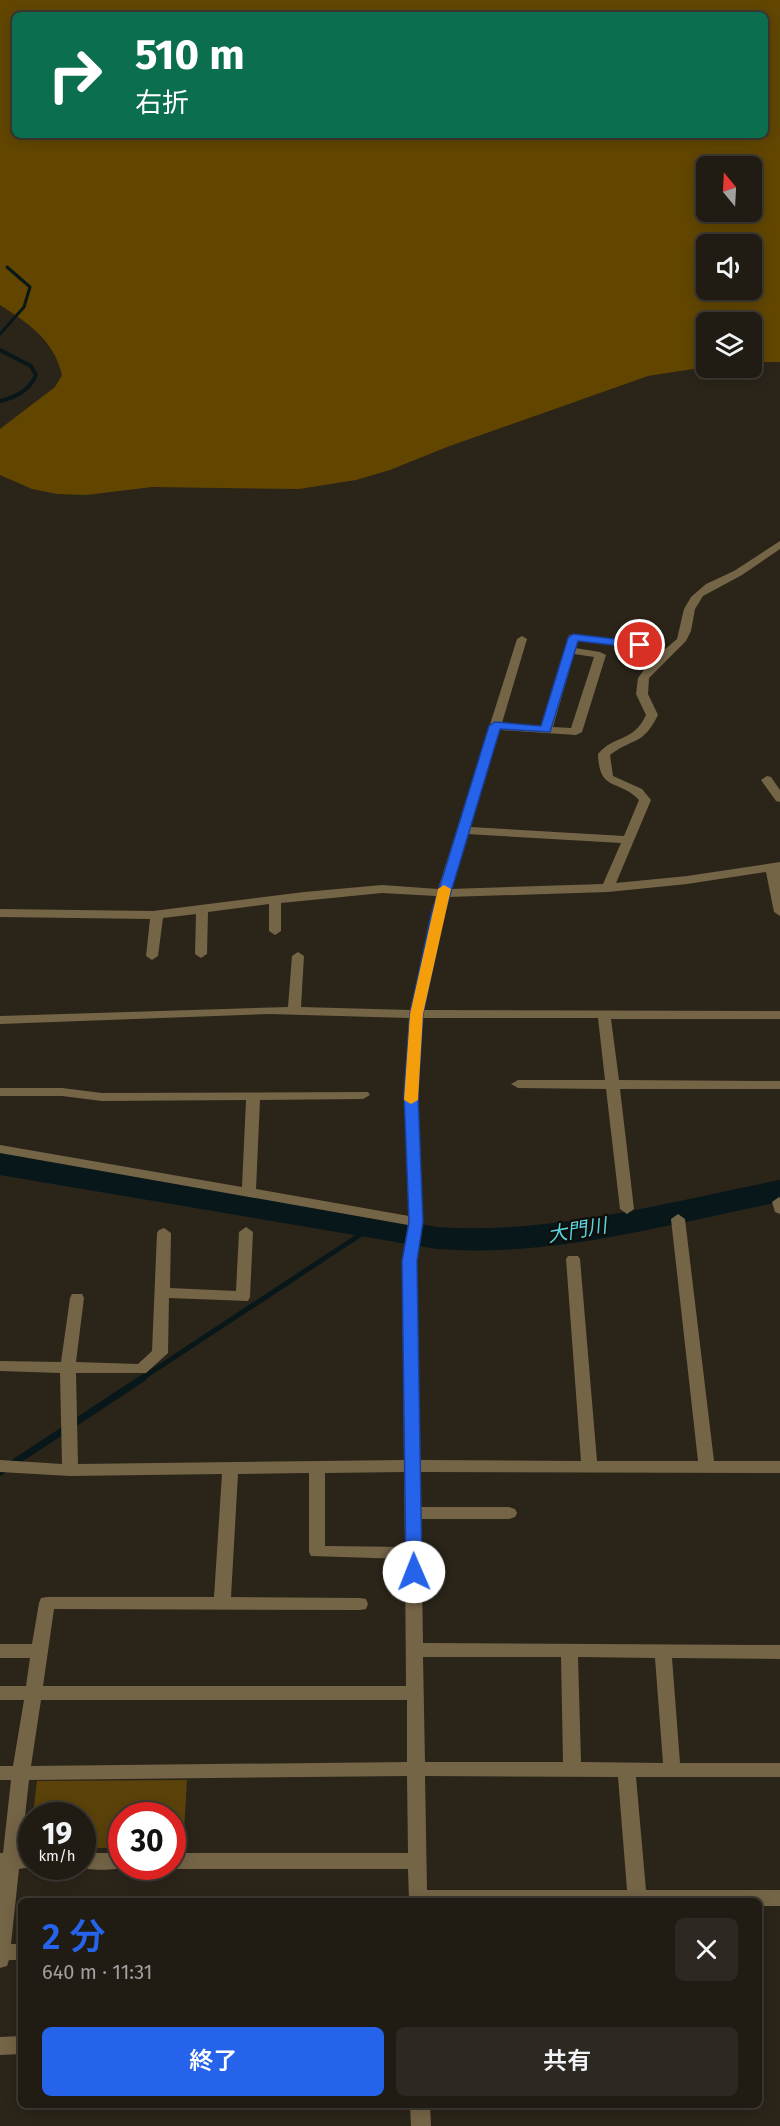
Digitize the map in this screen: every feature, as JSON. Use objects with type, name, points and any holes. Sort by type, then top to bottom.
[{"type":"street","points":[[608,888],[645,800],[637,790],[609,778],[604,754],[611,747],[639,737],[646,731],[652,715],[642,693],[647,671],[683,638],[686,632],[688,609],[695,599],[710,585],[739,572],[780,543]]},
{"type":"street","points":[[546,730],[573,638],[640,645]]},
{"type":"street","points":[[418,1898],[409,1261],[416,1222],[411,1094],[416,1014],[443,893],[522,639]]},
{"type":"street","points":[[495,726],[576,732],[600,655],[570,650]]},
{"type":"street","points":[[767,780],[780,798]]},
{"type":"street","points":[[463,830],[628,840]]},
{"type":"street","points":[[0,913],[157,914],[382,889],[443,893],[608,888],[776,867],[780,912]]},
{"type":"street","points":[[275,900],[275,932]]},
{"type":"street","points":[[201,954],[202,909]]},
{"type":"street","points":[[152,956],[157,914]]},
{"type":"street","points":[[294,1010],[298,956]]},
{"type":"street","points":[[0,1020],[218,1010],[416,1014],[780,1015]]},
{"type":"street","points":[[604,1015],[627,1209]]},
{"type":"street","points":[[518,1084],[780,1085]]},
{"type":"street","points":[[0,1092],[62,1092],[102,1097],[363,1095]]},
{"type":"street","points":[[249,1193],[253,1095]]},
{"type":"street","points":[[0,1149],[416,1222]]},
{"type":"street","points":[[678,1220],[707,1467]]},
{"type":"street","points":[[162,1293],[243,1297],[246,1232]]},
{"type":"street","points":[[0,1365],[141,1369],[160,1353],[164,1233]]},
{"type":"street","points":[[573,1259],[589,1467]]},
{"type":"street","points":[[70,1470],[68,1366],[77,1298]]},
{"type":"street","points":[[0,1466],[70,1470],[412,1466],[780,1467]]},
{"type":"street","points":[[317,1467],[316,1552],[414,1553]]},
{"type":"street","points":[[222,1604],[230,1468]]},
{"type":"street","points":[[413,1513],[509,1513]]},
{"type":"street","points":[[18,1952],[0,1955],[6,1861],[47,1603],[360,1604]]},
{"type":"street","points":[[416,1650],[780,1652]]},
{"type":"street","points":[[0,1651],[40,1651]]},
{"type":"street","points":[[663,1651],[672,1770]]},
{"type":"street","points":[[568,1652],[572,1770]]},
{"type":"street","points":[[0,1692],[415,1693]]},
{"type":"street","points":[[0,1773],[416,1769],[780,1770]]},
{"type":"street","points":[[626,1769],[637,1898],[780,1898]]},
{"type":"street","points":[[186,1861],[417,1862]]},
{"type":"street","points":[[0,2046],[18,2045]]},
{"type":"street","points":[[420,2108],[421,2126]]},
{"type":"shaded area","points":[[0,0],[780,0],[780,362],[762,362],[762,312],[696,312],[696,369],[648,376],[447,447],[390,470],[356,480],[299,489],[152,487],[86,495],[57,494],[32,489],[0,475],[0,429],[55,387],[62,375],[53,352],[30,326],[0,305]]},
{"type":"shaded area","points":[[187,1780],[186,1802],[108,1802],[108,1848],[96,1848],[96,1802],[35,1802],[37,1781]]},
{"type":"waterway","points":[[0,334],[24,307],[30,287],[7,267]]},
{"type":"waterway","points":[[0,350],[31,366],[36,375],[30,385],[21,392],[0,401]]},
{"type":"waterway","name":"大門川","points":[[0,1164],[437,1238],[476,1241],[546,1237],[780,1191]]},
{"type":"waterway","points":[[141,1379],[372,1227]]},
{"type":"waterway","points":[[0,1472],[143,1378]]},
{"type":"slow traffic","points":[[411,1100],[416,1014],[444,889]]},
{"type":"route","points":[[414,1572],[409,1261],[416,1222],[411,1094],[416,1014],[437,915],[495,726],[546,730],[573,638],[640,645]]}]
